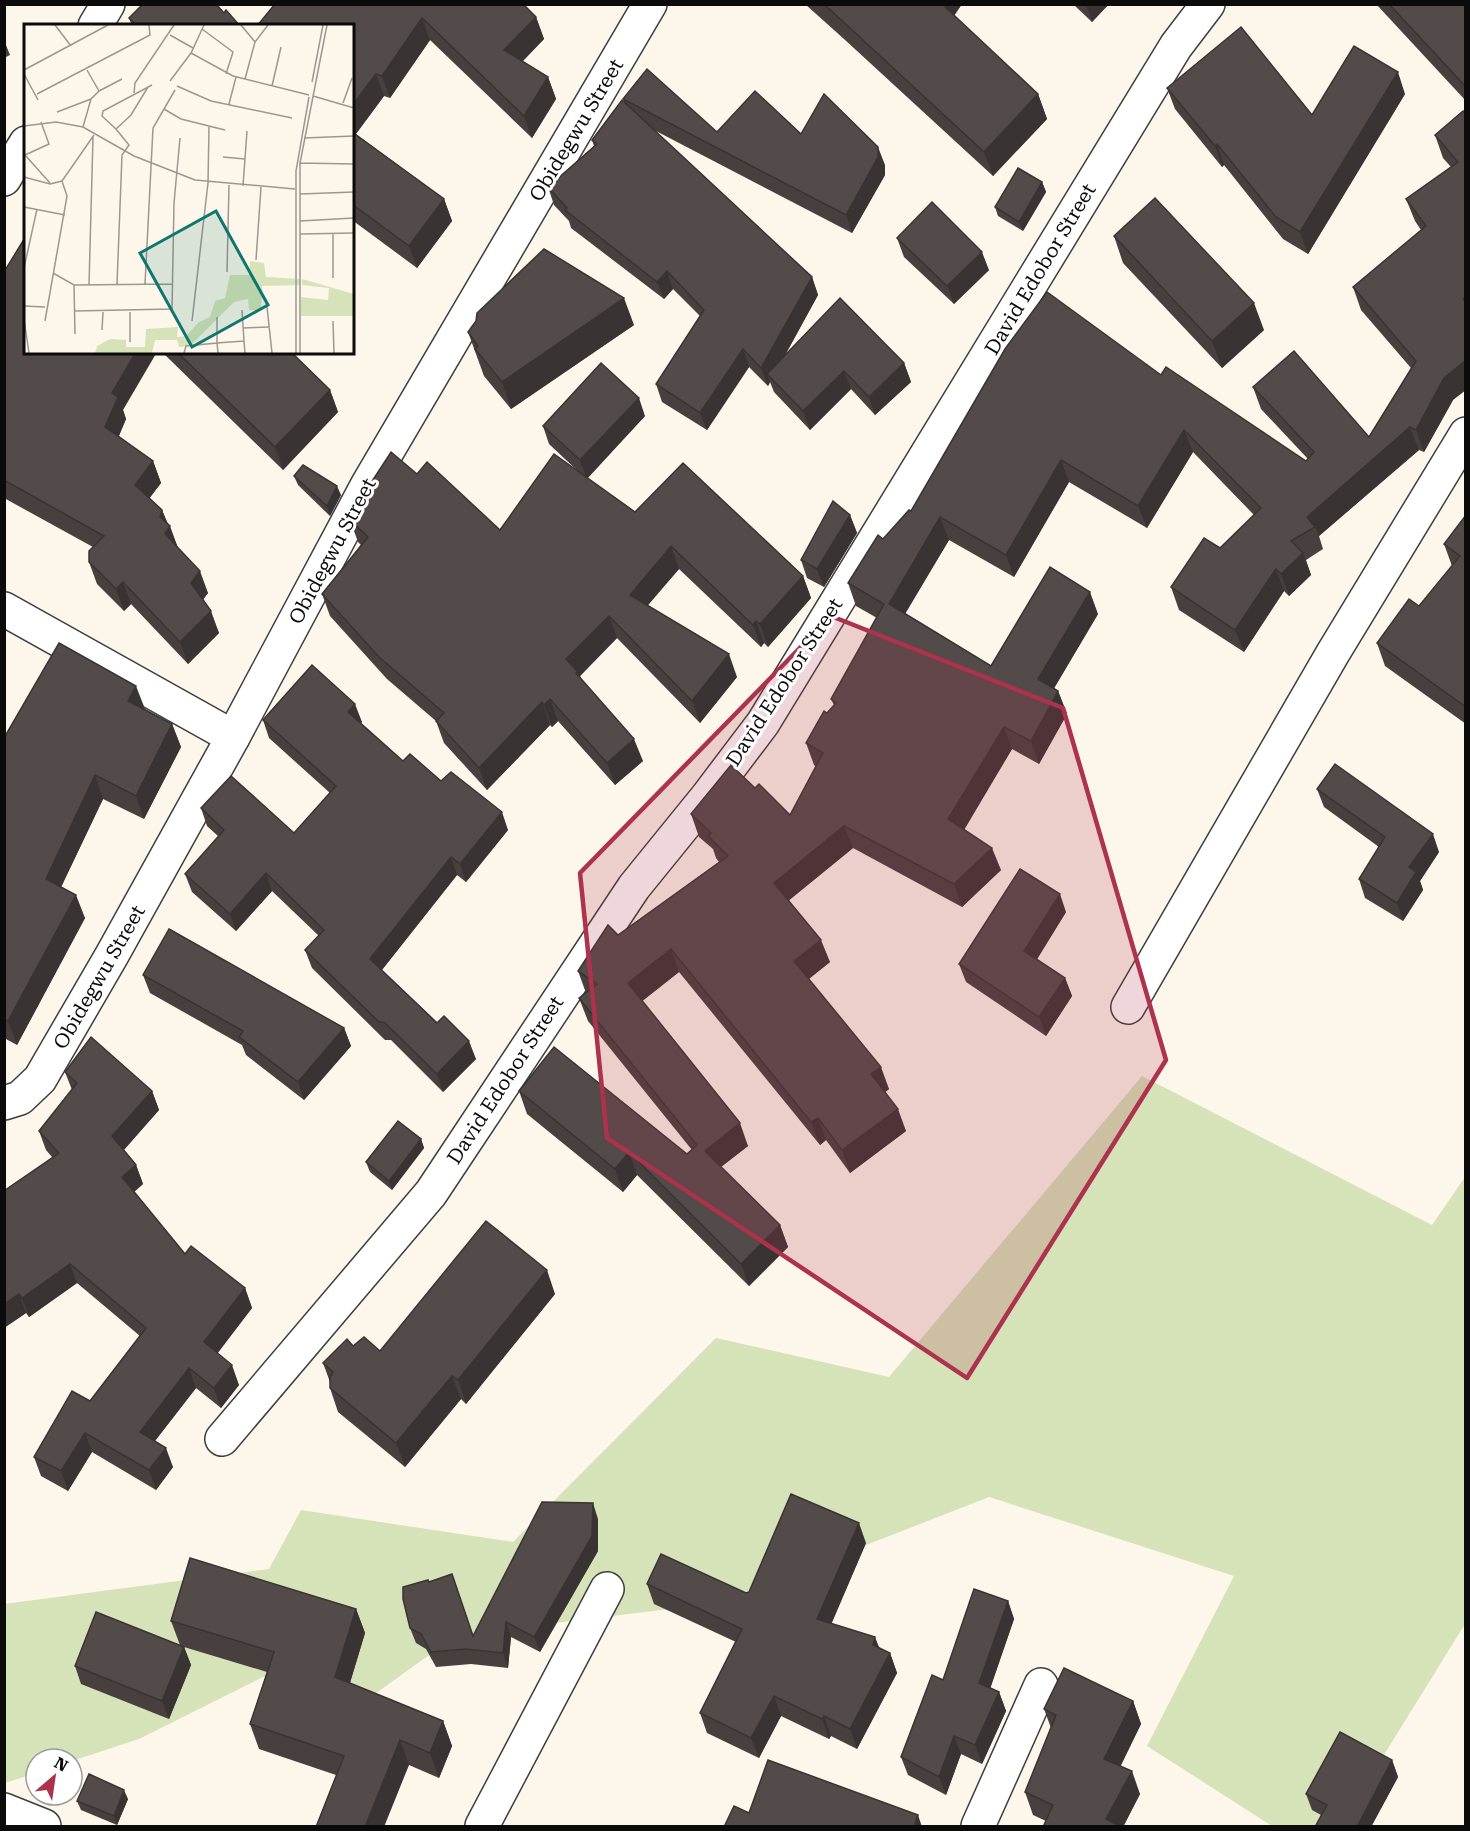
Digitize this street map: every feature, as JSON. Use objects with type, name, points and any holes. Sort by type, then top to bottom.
[{"type":"street","points":[[96,24],[108,4]]},
{"type":"street","name":"Obidegwu Street","points":[[12,1101],[40,1079],[112,955],[368,484],[650,4]]},
{"type":"street","name":"David Edobor Street","points":[[222,1439],[431,1193],[634,887],[763,723],[1176,46],[1208,4]]},
{"type":"street","points":[[4,179],[24,146]]},
{"type":"street","points":[[1128,1007],[1333,653],[1466,434]]},
{"type":"street","points":[[4,609],[232,737]]},
{"type":"street","points":[[482,1827],[607,1589]]},
{"type":"street","points":[[978,1827],[1041,1685]]},
{"type":"street","points":[[4,1810],[44,1827]]},
{"type":"highlighted area","points":[[831,616],[1063,708],[1166,1060],[967,1378],[607,1138],[580,873]]},
{"type":"green space","points":[[1142,1076],[1432,1225],[1465,1177],[1465,1624],[1340,1826],[1272,1826],[1147,1746],[1234,1576],[989,1497],[718,1603],[457,1635],[361,1704],[263,1677],[139,1739],[84,1757],[84,1747],[24,1747],[24,1777],[5,1783],[4,1604],[269,1569],[301,1510],[513,1542],[716,1338],[889,1377]]},
{"type":"building","points":[[143,4],[216,4],[224,13],[226,10],[238,24],[135,24],[129,18]]},
{"type":"building","points":[[275,4],[523,4],[536,17],[504,50],[548,77],[524,116],[422,18],[382,76],[376,74],[354,103],[354,24],[259,24]]},
{"type":"building","points":[[824,4],[942,4],[1038,94],[984,152]]},
{"type":"building","points":[[1389,4],[1466,4],[1466,87]]},
{"type":"building","points":[[1241,27],[1312,115],[1354,46],[1398,72],[1300,232],[1276,217],[1217,144],[1215,146],[1167,88]]},
{"type":"building","points":[[647,69],[717,132],[755,91],[801,134],[824,94],[878,147],[878,157],[846,215],[623,99]]},
{"type":"building","points":[[622,100],[812,277],[761,368],[743,349],[700,413],[656,384],[704,310],[667,271],[657,282],[565,210],[567,208],[548,187],[597,144],[592,140]]},
{"type":"building","points":[[1463,111],[1466,112],[1466,297],[1463,299],[1466,302],[1466,360],[1444,378],[1416,430],[1410,427],[1307,517],[1315,527],[1291,541],[1303,553],[1281,574],[1276,569],[1235,630],[1171,587],[1204,538],[1220,548],[1261,508],[1184,430],[1138,506],[1061,460],[1006,555],[940,517],[889,604],[991,666],[1050,567],[1090,592],[1038,679],[1058,691],[1031,741],[1004,727],[948,819],[992,848],[954,884],[844,826],[774,883],[821,940],[794,961],[881,1067],[871,1074],[898,1109],[842,1150],[818,1118],[811,1122],[671,949],[628,983],[740,1123],[705,1151],[780,1225],[741,1264],[629,1152],[615,1169],[519,1091],[554,1047],[687,1154],[697,1145],[579,998],[597,984],[578,971],[608,925],[618,935],[728,856],[708,836],[711,833],[691,814],[731,765],[755,788],[759,784],[790,815],[823,753],[806,743],[824,711],[827,713],[836,703],[831,699],[884,604],[848,583],[878,535],[883,539],[909,510],[911,511],[1005,349],[1047,292],[1161,375],[1166,367],[1306,461],[1314,452],[1253,387],[1294,351],[1369,437],[1416,361],[1353,287],[1426,226],[1406,199],[1458,162],[1435,135]]},
{"type":"building","points":[[354,133],[444,199],[409,246],[354,205]]},
{"type":"building","points":[[1018,168],[1042,182],[1019,222],[995,207]]},
{"type":"building","points":[[1155,198],[1254,303],[1212,341],[1114,236]]},
{"type":"building","points":[[932,202],[982,252],[947,286],[897,238]]},
{"type":"building","points":[[24,239],[24,354],[135,354],[112,393],[118,397],[105,427],[153,461],[135,485],[162,510],[160,517],[170,526],[165,534],[200,571],[191,583],[211,611],[180,642],[123,582],[116,589],[89,562],[89,551],[104,536],[4,480],[4,272]]},
{"type":"building","points":[[544,249],[624,298],[502,382],[475,349],[478,346],[468,332],[476,321],[477,313]]},
{"type":"building","points":[[840,298],[904,363],[869,397],[844,371],[803,411],[767,374]]},
{"type":"building","points":[[179,354],[293,354],[330,390],[275,447]]},
{"type":"building","points":[[601,363],[639,398],[580,460],[543,426]]},
{"type":"building","points":[[391,452],[417,474],[427,462],[500,530],[554,454],[635,512],[683,463],[803,576],[760,624],[756,621],[753,625],[671,546],[630,595],[729,654],[692,701],[609,616],[566,659],[634,739],[607,763],[550,699],[544,705],[542,702],[479,768],[436,721],[444,713],[379,657],[322,594],[368,537],[350,520]]},
{"type":"building","points":[[303,465],[337,486],[327,506],[294,476]]},
{"type":"building","points":[[833,501],[850,515],[817,569],[801,560]]},
{"type":"building","points":[[1466,515],[1466,707],[1377,643],[1409,599],[1419,606],[1460,556],[1444,544]]},
{"type":"building","points":[[59,643],[136,686],[128,701],[172,724],[136,796],[95,775],[46,879],[76,895],[8,1021],[4,1019],[4,738]]},
{"type":"building","points":[[312,665],[355,704],[348,712],[403,761],[410,754],[441,781],[451,772],[502,812],[460,864],[451,857],[370,959],[437,1023],[444,1016],[469,1041],[437,1074],[384,1022],[379,1022],[305,950],[324,930],[266,873],[230,914],[185,874],[224,830],[201,808],[231,776],[294,833],[336,786],[263,720]]},
{"type":"building","points":[[1335,764],[1433,834],[1409,867],[1416,872],[1397,903],[1359,879],[1385,837],[1317,789]]},
{"type":"building","points":[[1020,869],[1060,894],[1024,951],[1065,978],[1039,1017],[959,964]]},
{"type":"building","points":[[169,929],[344,1028],[298,1082],[239,1037],[243,1031],[143,975]]},
{"type":"building","points":[[91,1037],[152,1091],[112,1136],[136,1165],[122,1177],[185,1254],[191,1246],[245,1288],[204,1342],[232,1365],[214,1388],[189,1368],[140,1432],[166,1448],[149,1470],[85,1433],[61,1471],[34,1457],[72,1391],[90,1401],[146,1328],[70,1264],[22,1298],[19,1294],[4,1304],[4,1191],[59,1153],[39,1131],[77,1083],[65,1072]]},
{"type":"building","points":[[398,1121],[421,1139],[389,1181],[366,1162]]},
{"type":"building","points":[[486,1221],[547,1270],[458,1380],[452,1376],[396,1443],[330,1388],[330,1377],[333,1372],[323,1363],[347,1339],[353,1346],[364,1337],[380,1351]]},
{"type":"building","points":[[791,1494],[859,1523],[817,1619],[875,1637],[873,1645],[890,1653],[850,1729],[824,1716],[822,1719],[774,1696],[751,1738],[700,1713],[742,1629],[647,1584],[661,1554],[746,1593],[749,1592]]},
{"type":"building","points":[[542,1502],[593,1503],[592,1536],[534,1637],[506,1622],[503,1653],[466,1649],[431,1652],[421,1634],[410,1628],[403,1599],[403,1587],[428,1580],[429,1582],[452,1574],[473,1636]]},
{"type":"building","points":[[190,1558],[356,1609],[335,1677],[443,1721],[430,1753],[400,1740],[365,1827],[316,1827],[344,1756],[250,1724],[274,1652],[171,1621]]},
{"type":"building","points":[[974,1589],[1008,1601],[979,1683],[999,1692],[975,1745],[954,1736],[939,1777],[901,1757],[932,1675],[943,1680]]},
{"type":"building","points":[[96,1612],[184,1647],[162,1701],[75,1666]]},
{"type":"building","points":[[1064,1668],[1133,1701],[1104,1759],[1132,1771],[1106,1819],[1121,1827],[1043,1827],[1053,1805],[1025,1792],[1056,1715],[1044,1709]]},
{"type":"building","points":[[1340,1732],[1392,1760],[1357,1827],[1315,1827],[1327,1805],[1306,1794]]},
{"type":"building","points":[[768,1760],[918,1815],[914,1827],[724,1827],[734,1806],[749,1813]]},
{"type":"building","points":[[89,1774],[124,1790],[114,1816],[84,1804],[84,1785]]}]
